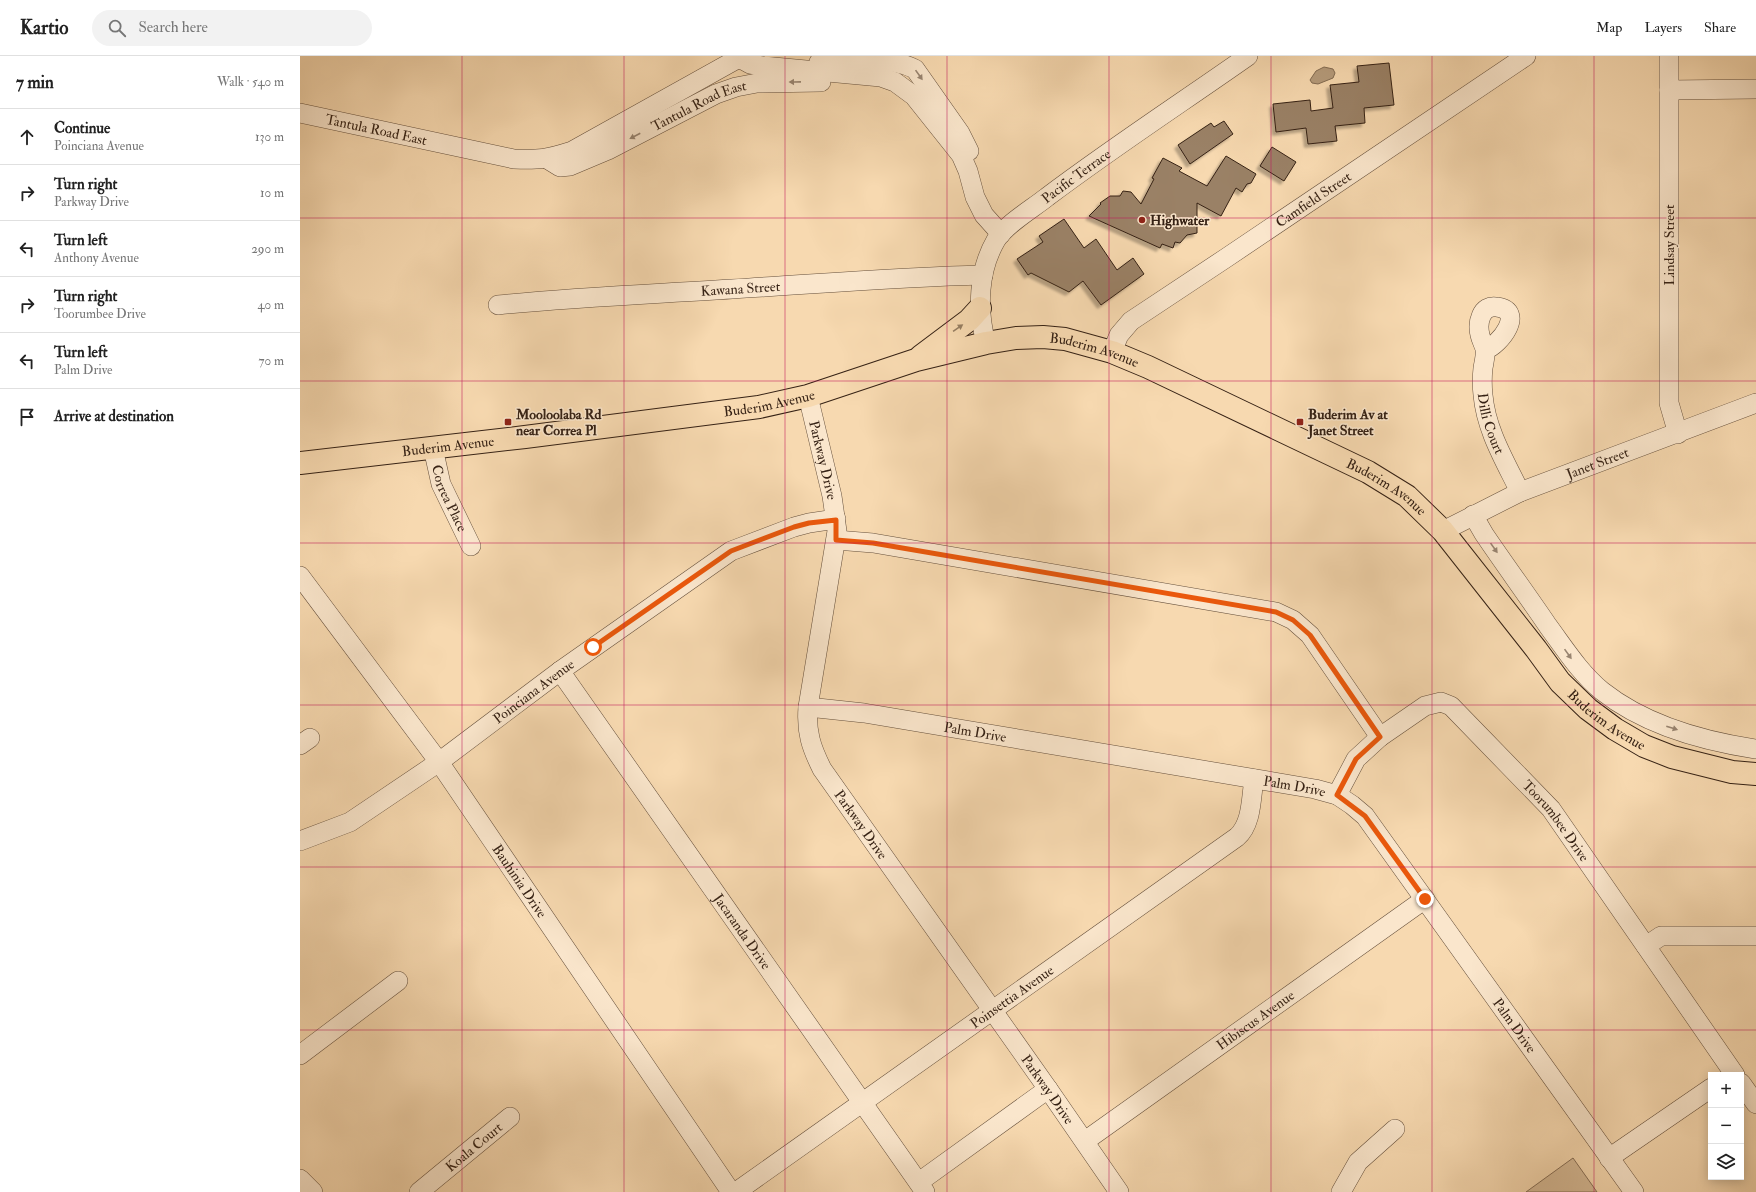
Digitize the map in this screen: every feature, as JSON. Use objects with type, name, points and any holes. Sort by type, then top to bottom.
[{"type":"main road","points":[[916,360],[969,320],[980,308]]},
{"type":"main road","name":"Buderim Avenue","points":[[300,463],[433,448],[759,407],[808,396],[916,360],[986,343],[1016,338],[1044,337],[1065,339],[1112,352],[1148,367],[1368,472],[1406,496],[1443,531],[1536,649],[1560,682],[1588,709],[1616,729],[1639,742],[1672,757],[1732,772],[1756,774]]},
{"type":"street","name":"Pacific Terrace","points":[[986,343],[980,308],[983,275],[994,245],[1001,234],[1060,188],[1248,56]]},
{"type":"street","name":"Camfield Street","points":[[1112,352],[1119,336],[1131,321],[1526,56]]},
{"type":"street","name":"Lindsay Street","points":[[1669,56],[1670,403],[1678,434]]},
{"type":"street","name":"Tantula Road East","points":[[300,114],[514,159],[547,159],[572,151],[738,57],[750,64],[882,77],[895,82],[914,96],[960,155],[968,171],[975,197],[984,215],[1001,234]]},
{"type":"street","name":"Tantula Road East","points":[[788,68],[808,63],[892,59],[907,64],[915,69],[960,133],[974,161],[976,170],[975,197]]},
{"type":"street","name":"Tantula Road East","points":[[547,159],[560,167],[570,166],[608,150],[716,94],[736,86],[757,83],[821,82],[862,76]]},
{"type":"street","points":[[1669,90],[1756,89]]},
{"type":"street","name":"Kawana Street","points":[[498,305],[581,297],[731,289],[921,276],[983,275]]},
{"type":"street","name":"Dilli Court","points":[[1485,350],[1482,382],[1485,410],[1495,441],[1520,492]]},
{"type":"street","name":"Parkway Drive","points":[[808,396],[832,496],[836,520],[836,540],[808,707],[808,734],[811,746],[822,769],[1085,1141],[1119,1192]]},
{"type":"street","name":"Janet Street","points":[[1443,531],[1520,492],[1678,434],[1756,403]]},
{"type":"street","name":"Correa Place","points":[[433,448],[441,484],[471,546]]},
{"type":"street","name":"Buderim Avenue","points":[[1473,515],[1484,534],[1576,664],[1601,690],[1619,703],[1654,722],[1722,743],[1756,750]]},
{"type":"street","name":"Poinciana Avenue","points":[[300,842],[350,822],[439,762],[560,671],[731,551],[787,529],[809,523],[836,520]]},
{"type":"street","points":[[836,540],[873,543],[1276,612],[1293,620],[1310,635],[1380,737]]},
{"type":"street","name":"Bauhinia Drive","points":[[300,576],[439,762],[731,1192]]},
{"type":"street","name":"Jacaranda Drive","points":[[560,671],[922,1187]]},
{"type":"street","name":"Toorumbee Drive","points":[[1337,795],[1356,759],[1380,737],[1425,706],[1441,702],[1451,706],[1551,809],[1732,1072]]},
{"type":"street","name":"Palm Drive","points":[[808,707],[872,714],[1315,789],[1337,795],[1365,816],[1634,1192]]},
{"type":"street","name":"Poinsettia Avenue","points":[[736,1192],[1240,834],[1248,822],[1254,779]]},
{"type":"street","name":"Hibiscus Avenue","points":[[1085,1141],[1425,899]]},
{"type":"street","points":[[1646,946],[1661,936],[1756,936]]},
{"type":"street","points":[[300,1055],[398,981]]},
{"type":"street","points":[[922,1187],[1048,1089]]},
{"type":"street","name":"Toorumbee Drive","points":[[1744,1089],[1756,1104]]},
{"type":"street","points":[[1609,1158],[1708,1090]]},
{"type":"street","name":"Koala Court","points":[[419,1192],[510,1117]]},
{"type":"street","points":[[1341,1192],[1358,1162],[1395,1129]]},
{"type":"street","points":[[300,1179],[313,1192]]},
{"type":"shaded area","points":[[1324,67],[1333,69],[1335,73],[1333,78],[1318,84],[1312,83],[1310,80],[1316,71]]},
{"type":"shaded area","points":[[1573,1158],[1597,1192],[1526,1192]]},
{"type":"building","points":[[1389,63],[1394,105],[1364,108],[1365,123],[1335,126],[1337,141],[1308,144],[1306,128],[1276,132],[1273,104],[1310,100],[1311,111],[1333,108],[1330,85],[1359,82],[1357,66]]},
{"type":"building","points":[[1224,121],[1233,134],[1190,164],[1178,145],[1211,123],[1214,127]]},
{"type":"building","points":[[1272,147],[1296,162],[1284,181],[1260,166]]},
{"type":"building","points":[[1226,156],[1256,174],[1251,183],[1247,184],[1242,192],[1236,188],[1221,216],[1197,203],[1197,233],[1187,235],[1180,243],[1175,242],[1173,248],[1162,244],[1160,248],[1089,216],[1101,204],[1100,203],[1110,196],[1120,196],[1123,191],[1131,192],[1141,204],[1154,179],[1152,178],[1163,158],[1182,168],[1179,171],[1207,186]]},
{"type":"building","points":[[1064,219],[1084,248],[1096,239],[1117,270],[1133,258],[1144,274],[1101,305],[1083,281],[1069,292],[1031,273],[1028,275],[1017,259],[1043,242],[1039,236]]},
{"type":"place","name":"Highwater","points":[[1142,220]]},
{"type":"place","name":"Mooloolaba Rd near Correa Pl","points":[[508,422]]},
{"type":"place","name":"Buderim Av at Janet Street","points":[[1300,422]]},
{"type":"route","points":[[593,647],[731,551],[780,531],[809,523],[836,520],[836,540],[873,543],[1276,612],[1293,620],[1310,635],[1380,737],[1350,766],[1337,795],[1365,816],[1425,899]]}]
